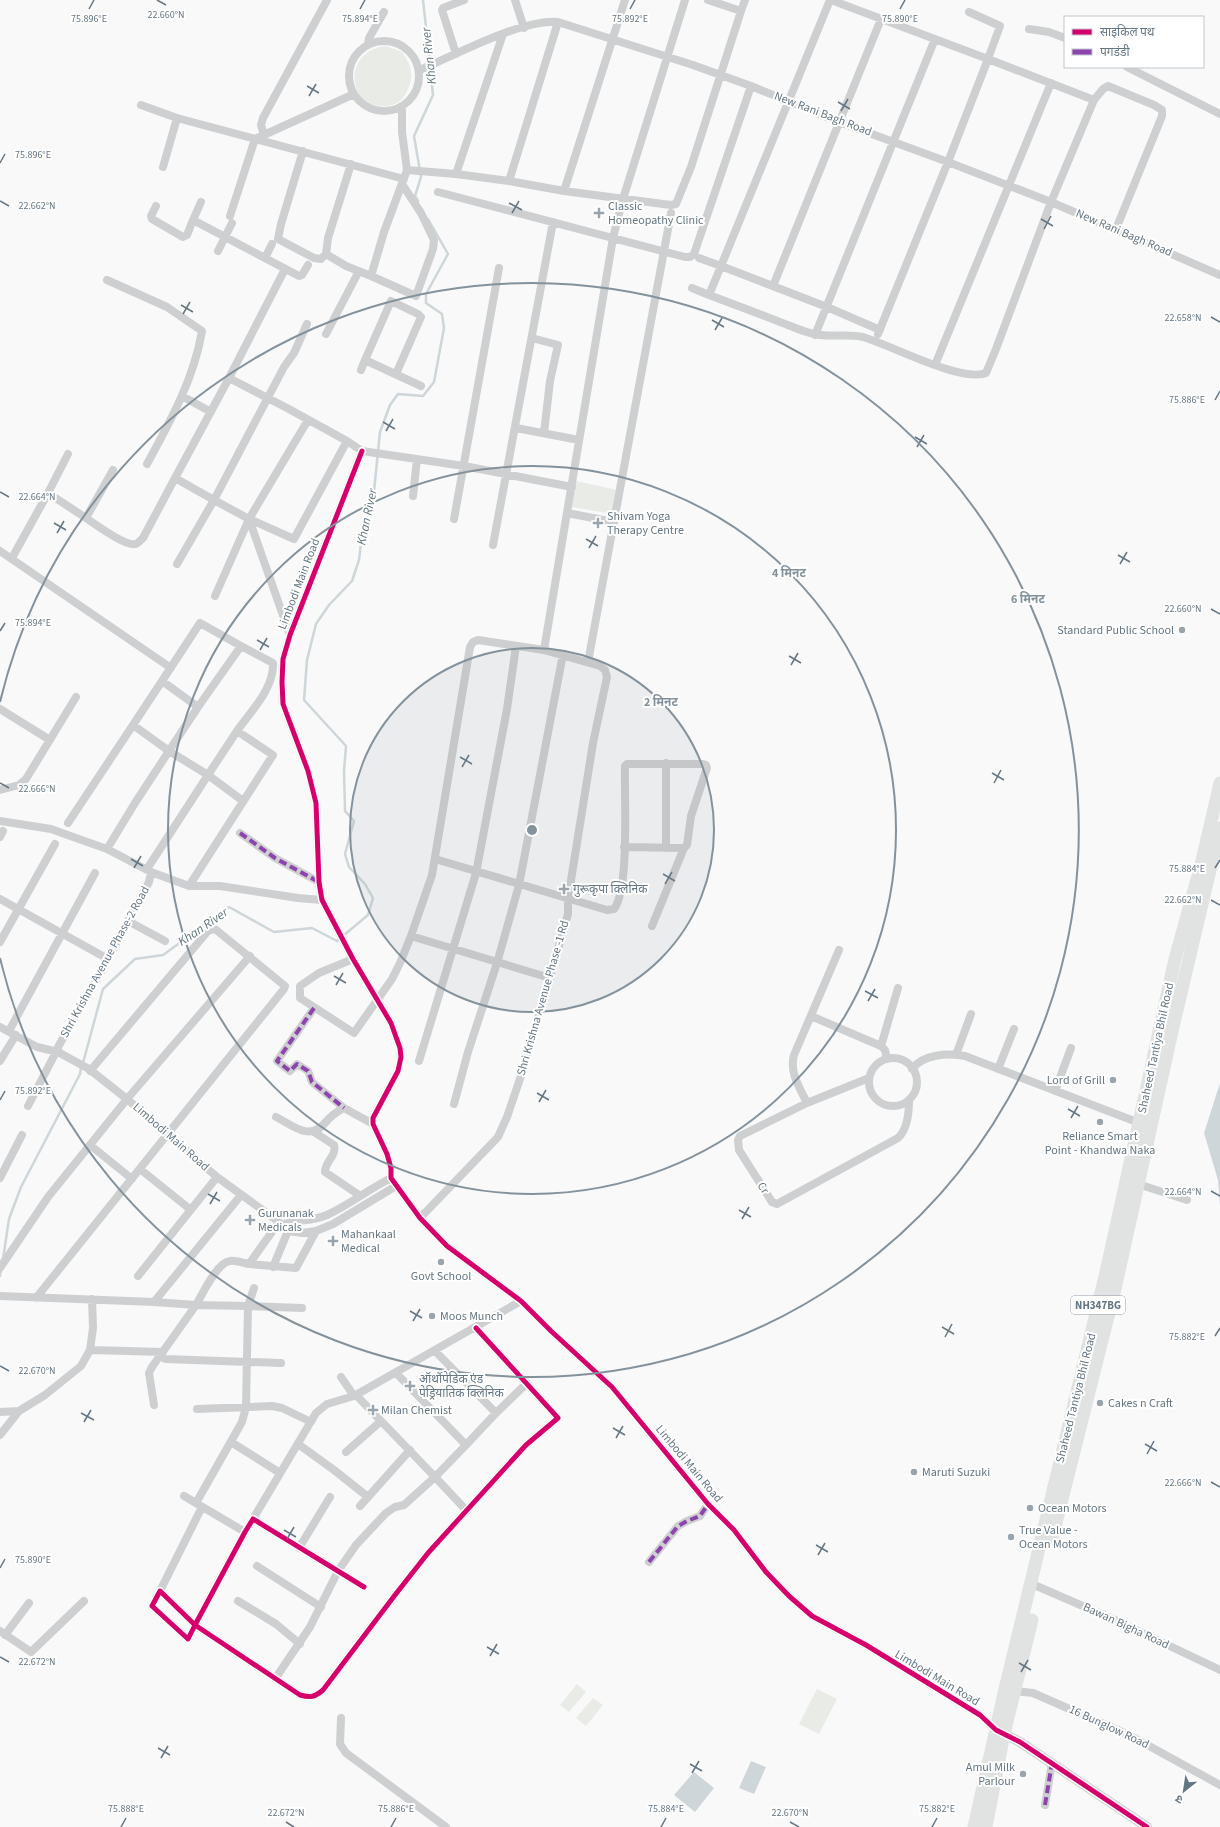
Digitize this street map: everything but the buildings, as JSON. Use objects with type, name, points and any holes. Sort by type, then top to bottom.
[{"type":"main road","name":"Shaheed Tantiya Bhil Road","points":[[986,1827],[1000,1732],[1015,1691],[1036,1585],[1113,1296],[1138,1184],[1145,1124],[1175,959],[1220,783]]},
{"type":"main road","name":"Shaheed Tantiya Bhil Road","points":[[974,1827],[1000,1732],[1036,1585],[1105,1279],[1220,828]]},
{"type":"street","points":[[264,135],[261,125],[263,118],[327,0]]},
{"type":"street","points":[[456,54],[442,10],[464,0]]},
{"type":"street","points":[[515,0],[524,28]]},
{"type":"street","points":[[564,191],[625,0]]},
{"type":"street","points":[[544,650],[613,238],[622,202],[685,0]]},
{"type":"street","points":[[708,0],[741,11]]},
{"type":"street","points":[[411,170],[510,181],[622,202],[676,204],[689,173],[745,0]]},
{"type":"street","points":[[709,295],[787,101],[830,0],[1094,100]]},
{"type":"street","points":[[368,44],[369,38],[384,12]]},
{"type":"street","points":[[875,342],[948,162],[1000,26],[969,12]]},
{"type":"street","points":[[773,286],[881,19]]},
{"type":"street","name":"New Rani Bagh Road","points":[[423,68],[438,63],[503,34],[546,21],[558,22],[751,86],[839,122],[1051,202],[1220,275]]},
{"type":"street","points":[[510,181],[558,22]]},
{"type":"street","points":[[1030,29],[1049,32],[1064,38]]},
{"type":"street","points":[[456,174],[503,34]]},
{"type":"street","points":[[815,335],[935,39]]},
{"type":"street","points":[[377,41],[389,41],[401,45],[423,68],[415,92],[410,100],[402,106],[390,111],[378,111],[366,107],[357,99],[350,89],[348,76],[350,64],[356,54],[368,44],[377,41]]},
{"type":"street","points":[[1129,68],[1220,114]]},
{"type":"street","points":[[935,366],[1051,83]]},
{"type":"street","points":[[438,192],[663,252],[690,257],[694,254],[751,86]]},
{"type":"street","points":[[692,288],[815,335],[851,335],[875,342],[935,366],[964,374],[979,376],[986,373],[1051,202],[1094,100],[1103,89],[1108,86],[1154,105],[1162,110],[1162,116],[1116,229]]},
{"type":"street","points":[[218,251],[231,220],[255,139],[354,94]]},
{"type":"street","points":[[140,105],[177,118],[351,164],[403,181],[434,240],[433,249],[417,294],[414,296],[326,254]]},
{"type":"street","points":[[371,276],[384,232],[403,181],[411,170],[402,132],[402,106]]},
{"type":"street","points":[[163,167],[177,118]]},
{"type":"street","points":[[303,151],[281,224],[278,239],[314,258],[321,259],[326,254],[328,238],[351,164]]},
{"type":"street","points":[[156,206],[151,216],[152,219],[183,237],[187,235],[202,202]]},
{"type":"street","points":[[588,662],[671,213]]},
{"type":"street","points":[[193,220],[300,276],[308,264]]},
{"type":"street","points":[[494,545],[553,222]]},
{"type":"street","points":[[265,258],[272,244]]},
{"type":"street","points":[[699,258],[827,307],[880,330]]},
{"type":"street","points":[[454,518],[499,268]]},
{"type":"street","points":[[48,493],[124,542],[136,544],[143,538],[229,378],[285,269]]},
{"type":"street","points":[[326,334],[359,271]]},
{"type":"street","points":[[107,280],[167,307],[202,331],[199,354],[182,396],[147,464]]},
{"type":"street","points":[[361,370],[396,288]]},
{"type":"street","points":[[391,301],[418,314],[421,317],[396,374]]},
{"type":"street","points":[[177,564],[214,500],[284,367],[294,354],[307,324]]},
{"type":"street","points":[[532,338],[558,345],[550,381],[544,433]]},
{"type":"street","points":[[365,360],[421,386]]},
{"type":"street","points":[[229,378],[347,441],[362,452],[464,466],[572,486]]},
{"type":"street","points":[[182,396],[211,412]]},
{"type":"street","points":[[215,596],[249,519],[308,420]]},
{"type":"street","points":[[516,428],[579,440]]},
{"type":"street","points":[[175,478],[249,519],[294,539],[347,441]]},
{"type":"street","name":"Limbodi Main Road","points":[[362,452],[290,635],[283,659],[282,682],[283,704],[291,729],[308,771],[316,803],[319,882],[322,900],[395,1034],[400,1048],[401,1057],[398,1071],[373,1118],[373,1124]]},
{"type":"street","points":[[12,558],[68,454]]},
{"type":"street","points":[[413,496],[418,460]]},
{"type":"street","points":[[86,518],[113,470]]},
{"type":"street","points":[[567,513],[614,522]]},
{"type":"street","points":[[249,519],[290,635]]},
{"type":"street","points":[[0,551],[171,668]]},
{"type":"street","points":[[68,823],[200,623],[241,646],[198,707],[135,803],[107,849]]},
{"type":"street","name":"Shri Krishna Avenue Phase -1 Rd","points":[[420,1218],[498,1137],[508,1117],[565,928],[568,914],[568,899],[593,743],[607,677],[605,670],[600,666],[563,654],[478,640],[473,642],[470,647],[435,859]]},
{"type":"street","name":"Shri Krishna Avenue Phase-2 Road","points":[[28,1106],[57,1052],[58,1047],[108,959],[150,875],[208,775],[267,689],[274,673],[273,663],[241,646]]},
{"type":"street","points":[[419,1061],[476,872],[506,717],[516,646]]},
{"type":"street","points":[[454,1104],[468,1052],[497,963],[519,885],[563,654]]},
{"type":"street","points":[[162,681],[198,707]]},
{"type":"street","points":[[0,790],[19,784],[26,779],[76,697]]},
{"type":"street","points":[[0,709],[50,740]]},
{"type":"street","points":[[133,725],[169,751],[208,775],[243,801]]},
{"type":"street","points":[[190,886],[272,755],[237,731]]},
{"type":"street","points":[[666,763],[666,848]]},
{"type":"street","points":[[353,959],[319,972],[300,986],[300,998],[354,1033],[392,979],[411,936],[432,875],[435,859],[606,910],[614,909],[619,903],[621,894],[624,847],[625,766],[627,764],[666,763],[703,764],[707,768],[691,816],[687,845],[684,848],[652,926]]},
{"type":"street","points":[[0,821],[51,829],[107,849],[150,875],[190,886],[220,886],[298,898],[322,900]]},
{"type":"street","points":[[240,833],[275,858],[319,882]]},
{"type":"street","points":[[0,942],[55,844]]},
{"type":"street","points":[[624,847],[684,848]]},
{"type":"street","points":[[0,1062],[12,1033],[95,873]]},
{"type":"street","points":[[0,899],[108,959]]},
{"type":"street","points":[[128,921],[165,941]]},
{"type":"street","points":[[36,1298],[284,990],[285,986],[215,929],[208,931],[90,1070]]},
{"type":"street","points":[[411,936],[550,978]]},
{"type":"street","points":[[807,1103],[791,1064],[839,950]]},
{"type":"street","points":[[1,1262],[48,1197],[127,1099],[250,956]]},
{"type":"street","points":[[881,1046],[898,988]]},
{"type":"street","points":[[248,1264],[283,1226],[290,1222],[314,1220],[328,1215],[359,1195],[391,1178],[391,1168],[387,1154],[373,1124],[344,1108],[312,1082],[308,1071],[297,1064],[290,1071],[277,1061],[314,1008]]},
{"type":"street","points":[[956,1055],[971,1014]]},
{"type":"street","points":[[811,1016],[881,1046],[885,1050],[887,1059]]},
{"type":"street","name":"Limbodi Main Road","points":[[0,1027],[37,1047],[57,1052],[78,1062],[90,1070],[127,1099],[217,1177],[283,1226]]},
{"type":"street","points":[[998,1069],[1014,1029]]},
{"type":"street","points":[[1055,1091],[1071,1048]]},
{"type":"street","points":[[912,1069],[923,1059],[956,1055],[965,1056],[1145,1124]]},
{"type":"street","points":[[887,1059],[904,1061],[912,1069],[916,1079],[916,1085],[909,1100],[894,1106],[879,1102],[870,1089],[869,1078],[877,1065],[887,1059]]},
{"type":"street","name":"Cr","points":[[869,1078],[807,1103],[740,1136],[738,1140],[738,1150],[767,1195],[774,1203],[777,1204],[898,1138],[904,1133],[909,1110],[909,1100]]},
{"type":"street","points":[[314,1132],[319,1130],[334,1113],[344,1108]]},
{"type":"street","points":[[276,1117],[302,1130],[314,1132],[334,1145],[334,1154],[325,1168],[325,1172],[359,1195]]},
{"type":"street","points":[[0,1178],[22,1135]]},
{"type":"street","points":[[90,1145],[132,1179]]},
{"type":"street","points":[[140,1169],[191,1210]]},
{"type":"street","points":[[138,1276],[217,1177]]},
{"type":"street","name":"Limbodi Main Road","points":[[391,1178],[420,1218],[447,1246],[521,1301],[612,1387],[708,1504],[734,1530],[766,1572],[789,1596],[812,1616],[866,1645],[980,1715],[1000,1732]]},
{"type":"street","points":[[1138,1184],[1188,1200]]},
{"type":"street","points":[[283,1226],[302,1233],[316,1232],[333,1224],[396,1186]]},
{"type":"street","points":[[154,1302],[241,1195]]},
{"type":"street","points":[[273,1267],[283,1226]]},
{"type":"street","points":[[154,1405],[149,1373],[164,1355],[217,1270],[229,1261],[273,1267],[296,1268],[316,1232]]},
{"type":"street","points":[[254,1288],[248,1306],[246,1407],[242,1422],[199,1505],[152,1606],[188,1639],[245,1532],[320,1408],[327,1404],[355,1396],[521,1301]]},
{"type":"street","points":[[0,1296],[92,1299],[196,1305],[302,1308]]},
{"type":"street","points":[[0,1435],[19,1411],[45,1395],[81,1366],[90,1350],[93,1328],[92,1299]]},
{"type":"street","points":[[160,1591],[195,1625],[300,1695],[308,1698],[316,1696],[323,1690],[394,1595],[428,1553],[468,1511],[526,1445],[558,1418],[476,1328]]},
{"type":"street","points":[[90,1350],[247,1362],[281,1363]]},
{"type":"street","points":[[435,1351],[496,1413]]},
{"type":"street","points":[[396,1373],[466,1445]]},
{"type":"street","points":[[341,1377],[355,1396],[410,1450],[468,1511]]},
{"type":"street","points":[[276,1679],[300,1644],[321,1607],[338,1571],[356,1545],[386,1513],[404,1505],[435,1477],[526,1384]]},
{"type":"street","points":[[197,1409],[272,1406],[282,1408],[311,1422]]},
{"type":"street","points":[[0,1412],[19,1411]]},
{"type":"street","points":[[346,1452],[381,1421]]},
{"type":"street","points":[[231,1442],[280,1473]]},
{"type":"street","points":[[298,1444],[368,1497]]},
{"type":"street","points":[[360,1506],[410,1450]]},
{"type":"street","points":[[184,1496],[245,1532]]},
{"type":"street","points":[[299,1548],[330,1497]]},
{"type":"street","points":[[649,1562],[678,1526],[700,1516],[708,1504]]},
{"type":"street","points":[[253,1519],[364,1587]]},
{"type":"street","points":[[257,1566],[321,1607]]},
{"type":"street","name":"Bawan Bigha Road","points":[[1036,1585],[1115,1620],[1220,1670]]},
{"type":"street","points":[[29,1604],[3,1633],[31,1652],[84,1600]]},
{"type":"street","points":[[238,1601],[276,1624],[300,1644]]},
{"type":"street","name":"16 Bunglow Road","points":[[1015,1691],[1033,1693],[1132,1736],[1220,1785]]},
{"type":"street","points":[[341,1718],[339,1734],[340,1744],[346,1753],[446,1827]]},
{"type":"street","points":[[1000,1732],[1052,1763],[1142,1825]]},
{"type":"street","points":[[1045,1805],[1052,1763]]},
{"type":"shaded area","points":[[386,46],[402,52],[410,66],[411,80],[404,97],[399,102],[386,106],[372,104],[363,98],[357,89],[354,79],[356,68],[362,57],[372,50]]},
{"type":"shaded area","points":[[576,481],[617,490],[612,514],[572,507]]},
{"type":"shaded area","points":[[1220,1083],[1220,1207],[1218,1180],[1204,1133]]},
{"type":"shaded area","points":[[577,1684],[586,1692],[569,1712],[560,1705]]},
{"type":"shaded area","points":[[817,1689],[837,1699],[819,1734],[799,1724]]},
{"type":"shaded area","points":[[593,1698],[603,1705],[586,1726],[576,1718]]},
{"type":"shaded area","points":[[751,1761],[766,1767],[754,1794],[739,1788]]},
{"type":"shaded area","points":[[694,1772],[714,1788],[695,1812],[674,1795]]},
{"type":"waterway","name":"Khan River","points":[[423,0],[430,63]]},
{"type":"waterway","name":"Khan River","points":[[418,201],[415,196],[421,177],[414,136],[433,95],[430,68]]},
{"type":"waterway","name":"Khan River","points":[[83,1063],[103,989],[135,959],[163,955],[229,907],[274,932],[312,928],[337,941],[368,915],[373,898],[365,884],[349,867],[345,854],[354,821],[345,811],[344,771],[346,746],[304,700],[307,660],[316,624],[329,605],[352,581],[359,560],[363,527],[373,501],[380,432],[390,405],[398,394],[423,396],[434,382],[444,328],[442,314],[426,303],[426,294],[448,254],[428,219]]},
{"type":"waterway","name":"Khan River","points":[[3,1259],[9,1219],[21,1187],[80,1074],[81,1068]]},
{"type":"waterway","name":"Khan River","points":[[0,1276],[1,1270]]},
{"type":"marked path","points":[[240,833],[275,858],[319,882]]},
{"type":"marked path","points":[[314,1008],[277,1061],[290,1071],[297,1064],[308,1071],[312,1082],[344,1108]]},
{"type":"marked path","points":[[649,1562],[678,1526],[700,1516],[708,1504]]},
{"type":"marked path","points":[[1045,1805],[1052,1763]]},
{"type":"cycle path","points":[[362,451],[290,635],[283,659],[282,682],[283,704],[308,771],[316,803],[319,882],[322,900],[353,959],[391,1023],[400,1048],[401,1057],[398,1071],[373,1118],[373,1124],[387,1154],[391,1168],[391,1178],[420,1218],[447,1246],[521,1301],[612,1387],[708,1504],[734,1530],[766,1572],[789,1596],[812,1616],[866,1645],[980,1715],[996,1730],[1020,1742],[1147,1827]]},
{"type":"cycle path","points":[[364,1587],[253,1519],[245,1532],[195,1625],[188,1639],[152,1606],[160,1591],[195,1625],[300,1695],[312,1696],[323,1690],[428,1553],[526,1445],[558,1418],[476,1328]]},
{"type":"place","name":"Classic Homeopathy Clinic","points":[[599,213]]},
{"type":"place","name":"Shivam Yoga Therapy Centre","points":[[598,523]]},
{"type":"place","name":"Standard Public School","points":[[1182,630]]},
{"type":"place","name":"गुरूकृपा क्लिनिक","points":[[564,889]]},
{"type":"place","name":"Lord of Grill","points":[[1113,1080]]},
{"type":"place","name":"Reliance Smart Point - Khandwa Naka","points":[[1100,1122]]},
{"type":"place","name":"Gurunanak Medicals","points":[[250,1220]]},
{"type":"place","name":"Mahankaal Medical","points":[[333,1241]]},
{"type":"place","name":"Govt School","points":[[441,1262]]},
{"type":"place","name":"Moos Munch","points":[[432,1316]]},
{"type":"place","name":"ऑर्थोपेडिक एंड पेड्रियातिक क्लिनिक","points":[[410,1386]]},
{"type":"place","name":"Cakes n Craft","points":[[1100,1403]]},
{"type":"place","name":"Milan Chemist","points":[[373,1410]]},
{"type":"place","name":"Maruti Suzuki","points":[[914,1472]]},
{"type":"place","name":"Ocean Motors","points":[[1030,1508]]},
{"type":"place","name":"True Value - Ocean Motors","points":[[1011,1537]]},
{"type":"place","name":"Amul Milk Parlour","points":[[1023,1774]]}]
